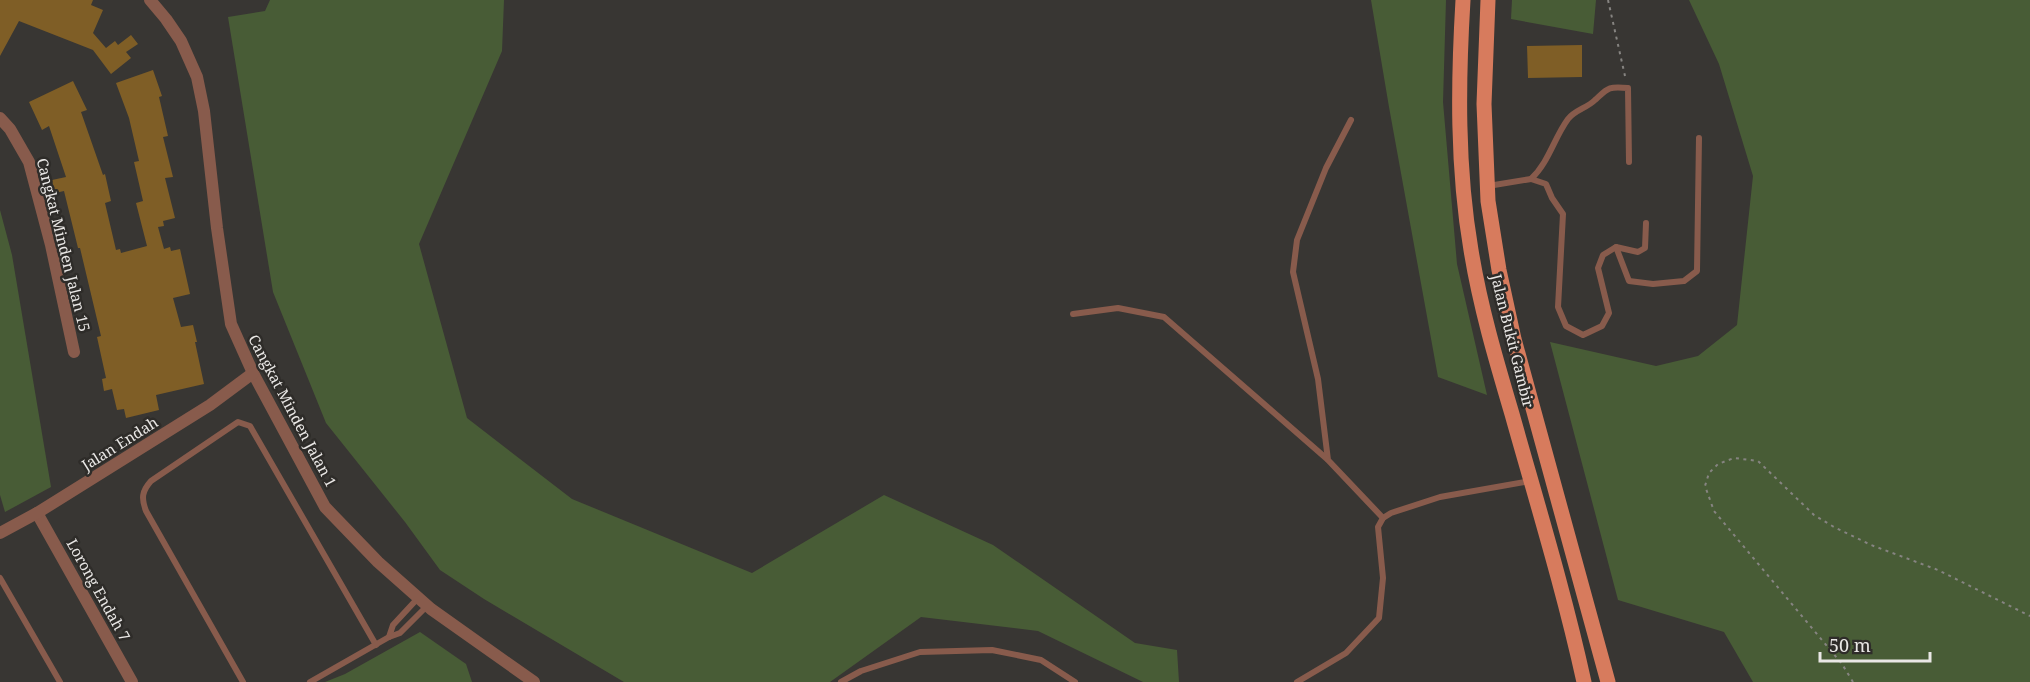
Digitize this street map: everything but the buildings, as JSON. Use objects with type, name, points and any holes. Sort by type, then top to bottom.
[{"type":"main road","name":"Jalan Bukit Gambir","points":[[1463,0],[1460,77],[1461,135],[1471,250],[1488,331],[1569,611],[1584,682]]},
{"type":"main road","name":"Jalan Bukit Gambir","points":[[1488,0],[1484,104],[1487,186],[1499,270],[1514,339],[1608,682]]},
{"type":"street","name":"Cangkat Minden Jalan 1","points":[[150,0],[181,41],[196,77],[204,111],[217,228],[231,324],[253,373],[325,507],[378,562],[423,602],[534,682]]},
{"type":"street","name":"Cangkat Minden Jalan 15","points":[[0,118],[10,129],[29,162],[51,245],[74,352]]},
{"type":"street","name":"Jalan Endah","points":[[0,533],[37,513],[210,405],[253,373]]},
{"type":"street","name":"Lorong Endah 7","points":[[37,513],[132,682]]},
{"type":"lane","points":[[1531,179],[1548,159],[1568,120],[1595,100],[1603,90],[1617,87],[1628,88],[1629,162]]},
{"type":"lane","points":[[1328,460],[1318,379],[1293,272],[1297,240],[1326,168],[1351,120]]},
{"type":"lane","points":[[1616,247],[1629,281],[1653,284],[1684,281],[1697,271],[1699,138]]},
{"type":"lane","points":[[1487,186],[1531,179],[1546,184],[1563,214],[1558,307],[1566,326],[1583,335],[1602,326],[1609,313],[1598,268],[1603,255],[1616,247],[1638,252],[1645,248],[1646,223]]},
{"type":"lane","points":[[1073,314],[1118,308],[1164,317],[1328,460],[1383,518]]},
{"type":"lane","points":[[243,682],[142,502],[143,493],[151,481],[238,422],[250,426],[376,645]]},
{"type":"lane","points":[[1297,682],[1346,653],[1379,618],[1383,578],[1378,527],[1383,518],[1391,513],[1440,497],[1531,481]]},
{"type":"lane","points":[[0,578],[60,682]]},
{"type":"lane","points":[[310,682],[400,633],[423,602]]},
{"type":"lane","points":[[389,637],[393,624],[423,602]]},
{"type":"lane","points":[[841,682],[861,671],[920,652],[992,650],[1041,660],[1075,682]]},
{"type":"path","points":[[1608,0],[1628,88]]},
{"type":"path","points":[[1853,682],[1842,664],[1714,511],[1705,486],[1709,473],[1718,464],[1734,458],[1758,461],[1814,515],[1834,527],[1871,545],[1938,570],[2030,616]]},
{"type":"green space","points":[[270,0],[504,0],[502,51],[419,244],[467,418],[572,499],[752,573],[884,495],[993,545],[1135,643],[1177,650],[1179,682],[1143,682],[1038,631],[921,617],[830,682],[624,682],[484,599],[440,570],[326,423],[273,292],[228,17],[265,11]]},
{"type":"green space","points":[[1371,0],[1446,0],[1443,102],[1457,264],[1487,395],[1438,377]]},
{"type":"green space","points":[[1512,0],[1596,0],[1593,34],[1511,19]]},
{"type":"green space","points":[[1689,0],[2030,0],[2030,682],[1753,682],[1724,632],[1618,600],[1550,342],[1656,366],[1698,356],[1737,325],[1753,176],[1719,64]]},
{"type":"green space","points":[[0,210],[12,255],[51,487],[5,512],[0,495]]},
{"type":"green space","points":[[420,632],[466,664],[472,682],[325,682],[345,674]]}]
